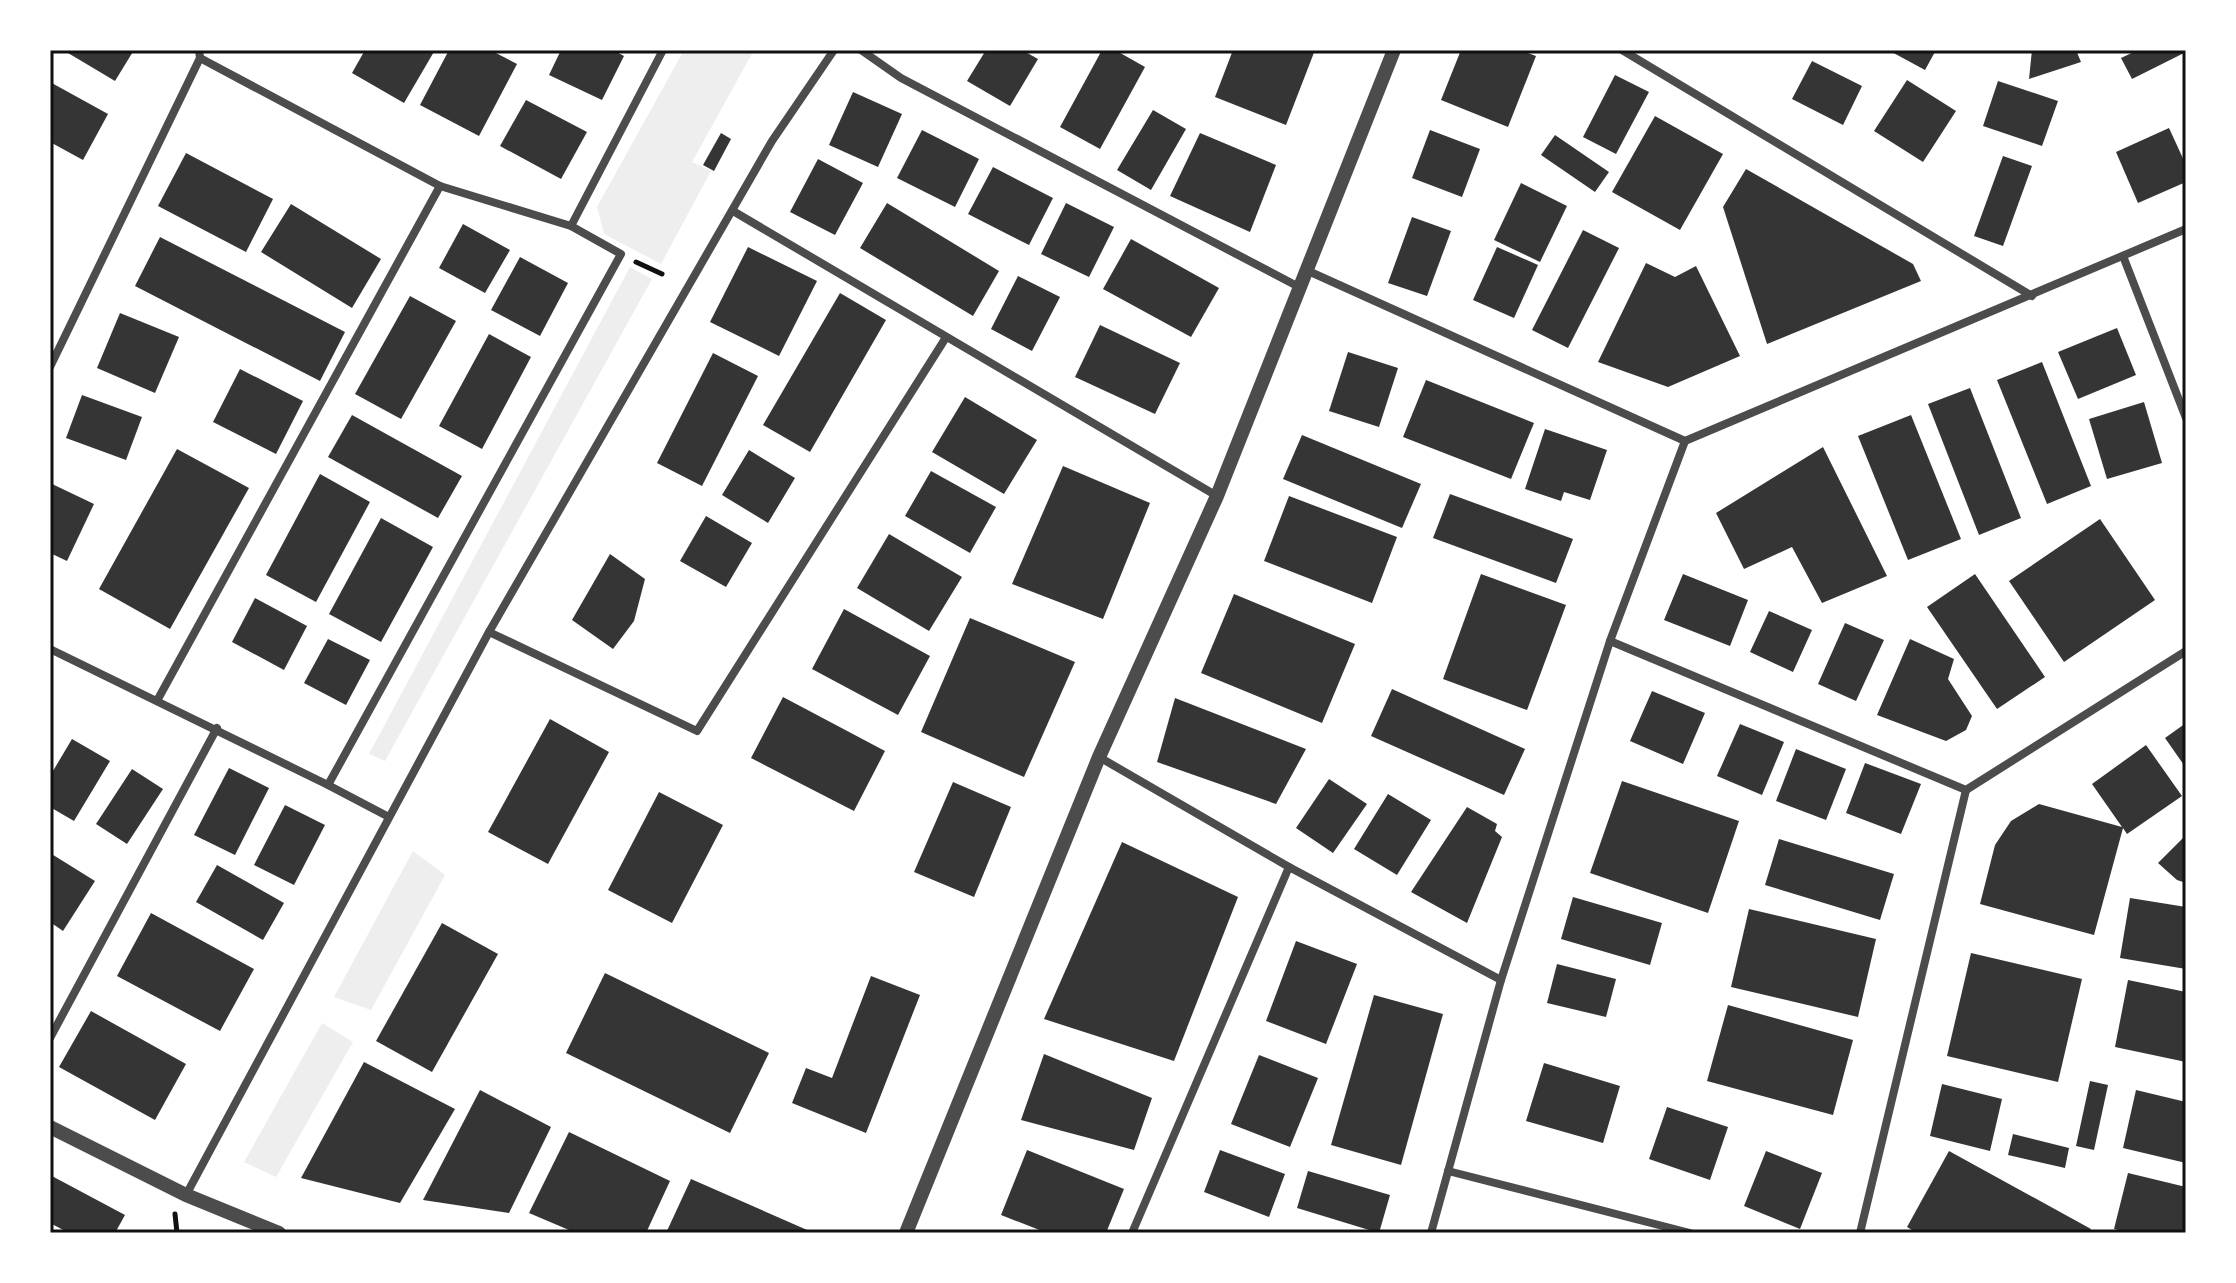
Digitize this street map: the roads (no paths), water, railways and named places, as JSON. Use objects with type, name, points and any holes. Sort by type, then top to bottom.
[{"type":"street","points":[[571,226],[663,50]]},
{"type":"street","points":[[186,1195],[387,816],[489,632],[772,141],[834,50]]},
{"type":"street","points":[[861,50],[901,78],[1299,287]]},
{"type":"street","points":[[906,1233],[1099,757],[1217,496],[1394,50]]},
{"type":"street","points":[[1622,50],[2032,296]]},
{"type":"street","points":[[50,367],[199,54],[440,186],[571,226],[621,254],[328,785]]},
{"type":"street","points":[[158,699],[440,186]]},
{"type":"street","points":[[733,211],[945,339],[1217,496]]},
{"type":"street","points":[[1431,1233],[1501,980],[1610,641],[1685,441],[2186,229]]},
{"type":"street","points":[[2123,256],[2186,418]]},
{"type":"street","points":[[1306,270],[1685,441]]},
{"type":"street","points":[[489,632],[697,731],[945,339]]},
{"type":"street","points":[[1610,641],[1966,790]]},
{"type":"street","points":[[50,649],[217,728],[387,816]]},
{"type":"street","points":[[1860,1233],[1966,790],[2186,651]]},
{"type":"street","points":[[50,1038],[217,728]]},
{"type":"street","points":[[1099,757],[1289,867],[1501,980]]},
{"type":"street","points":[[1132,1233],[1289,867]]},
{"type":"street","points":[[50,1127],[186,1195],[279,1233]]},
{"type":"street","points":[[1448,1171],[1690,1233]]}]
